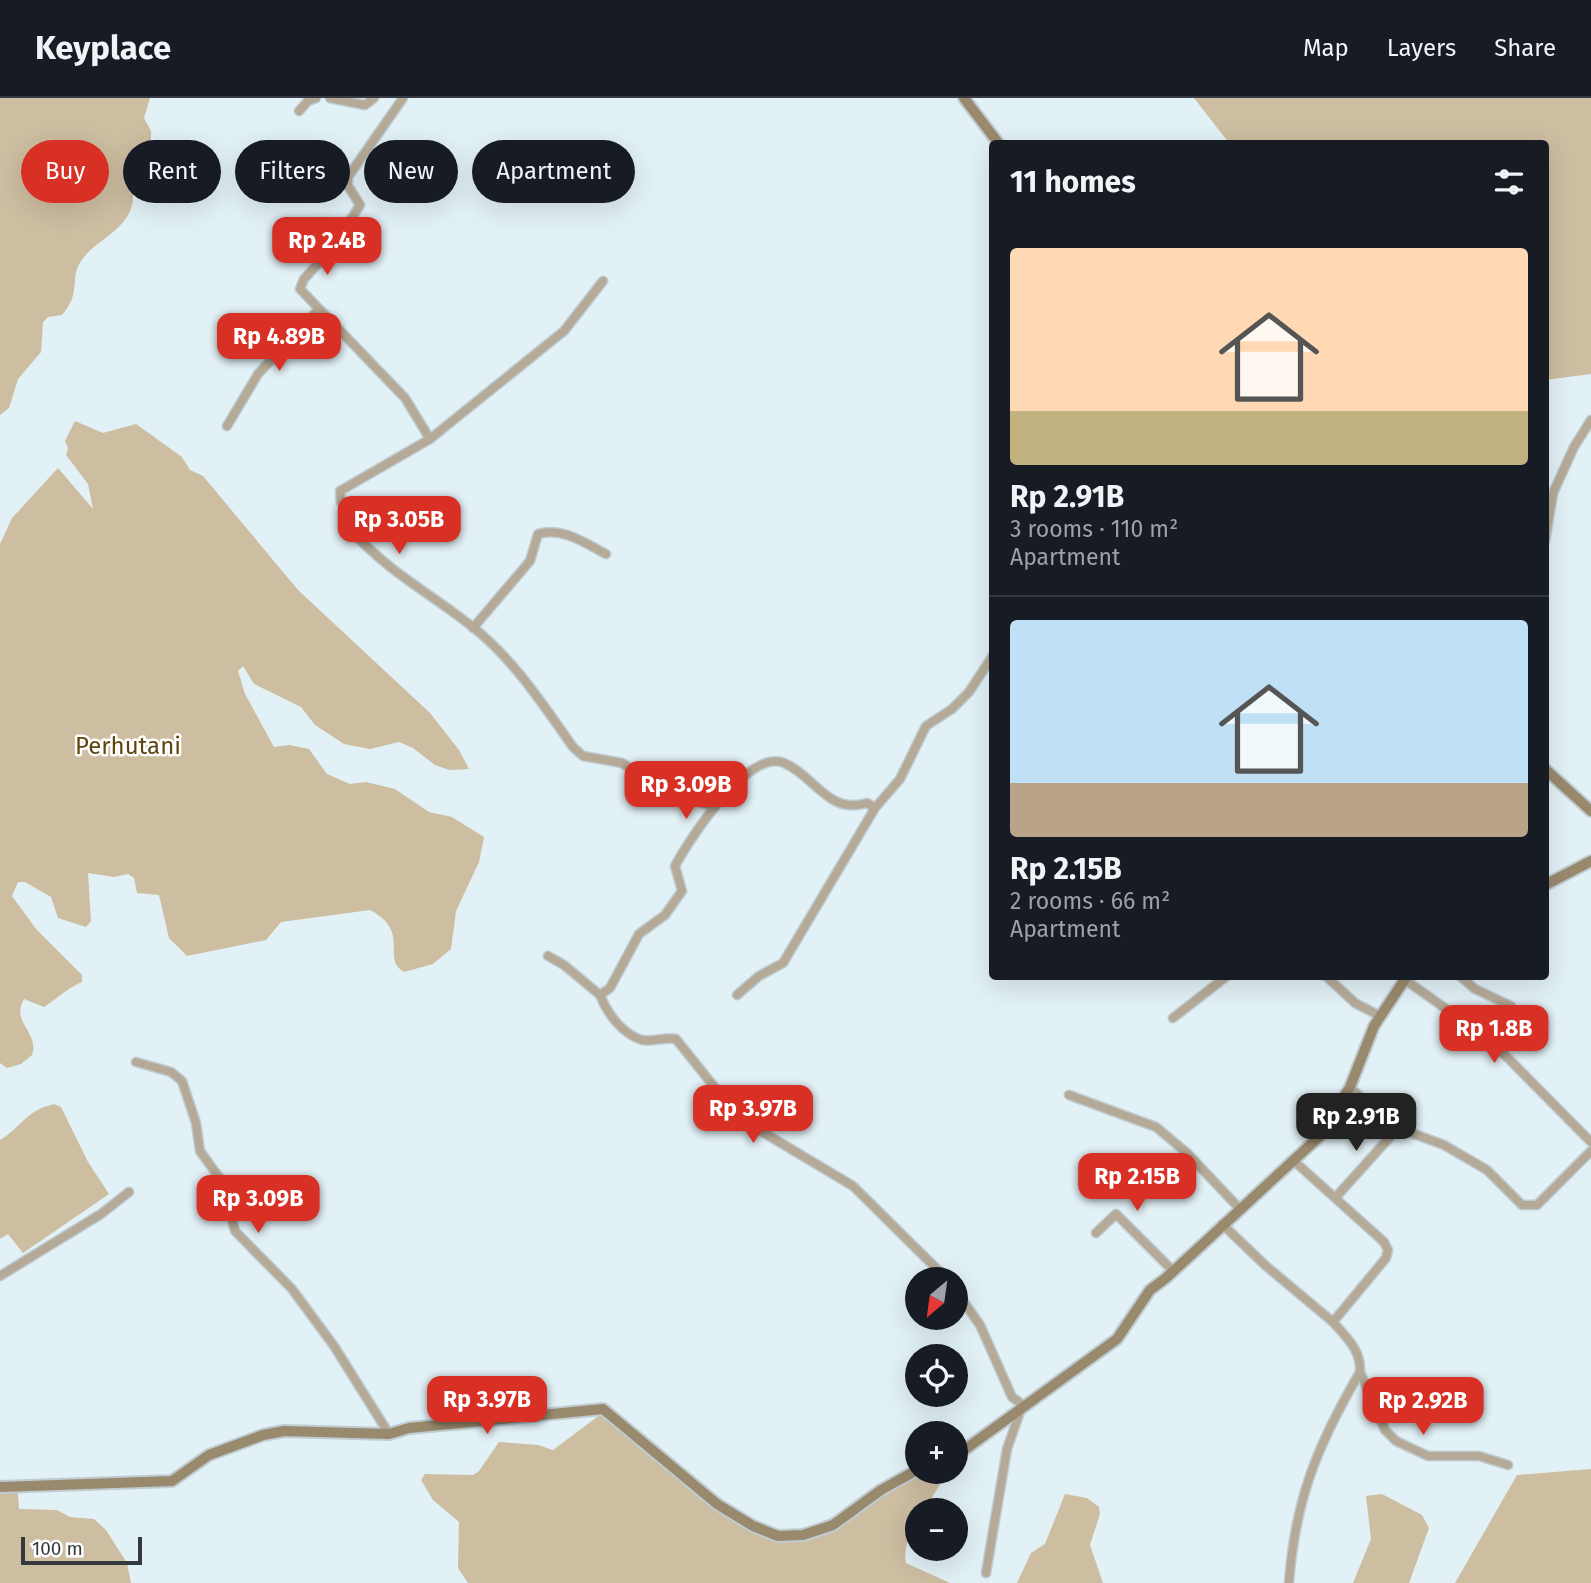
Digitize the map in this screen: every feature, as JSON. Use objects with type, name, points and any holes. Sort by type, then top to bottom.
[{"type":"street","points":[[299,111],[316,98]]},
{"type":"street","points":[[330,98],[365,105],[374,98]]},
{"type":"street","points":[[403,98],[348,177],[348,186],[360,202],[359,208],[322,263],[300,284],[303,295],[405,398],[430,439]]},
{"type":"street","points":[[964,98],[996,140]]},
{"type":"street","points":[[603,281],[564,331],[430,439],[340,491],[341,502],[358,515],[362,523],[352,531],[364,545],[415,588],[473,628],[513,665],[573,747],[583,756],[622,763],[672,793],[715,807]]},
{"type":"street","points":[[227,426],[258,374],[318,310]]},
{"type":"street","points":[[1549,517],[1553,493],[1574,447],[1591,420]]},
{"type":"street","points":[[473,628],[530,561],[538,534],[547,532],[566,535],[607,554]]},
{"type":"street","points":[[737,995],[759,976],[783,962],[875,808],[900,779],[926,726],[952,709],[969,692],[989,662]]},
{"type":"street","points":[[600,995],[610,988],[639,934],[665,915],[682,891],[675,866],[687,843],[742,777],[773,761],[782,762],[795,769],[837,803],[852,808],[867,803],[875,808]]},
{"type":"street","points":[[1549,773],[1591,811]]},
{"type":"street","points":[[1549,883],[1591,862]]},
{"type":"street","points":[[548,956],[564,965],[600,995],[607,1014],[632,1034],[643,1040],[664,1037],[676,1039],[724,1099],[749,1124],[853,1186],[935,1267]]},
{"type":"street","points":[[1173,1018],[1222,980]]},
{"type":"street","points":[[1330,980],[1355,1003],[1380,1016]]},
{"type":"street","points":[[968,1447],[1117,1339],[1150,1290],[1321,1135],[1350,1087],[1380,1016],[1405,980]]},
{"type":"street","points":[[1409,980],[1490,1040],[1591,1143]]},
{"type":"street","points":[[1465,980],[1475,989],[1511,1006]]},
{"type":"street","points":[[136,1062],[171,1072],[182,1081],[196,1124],[200,1151],[223,1183],[235,1231],[292,1289],[334,1346],[389,1434]]},
{"type":"street","points":[[1350,1087],[1381,1117],[1398,1128],[1444,1145],[1479,1165],[1517,1202],[1530,1207],[1537,1205],[1591,1151]]},
{"type":"street","points":[[1069,1095],[1156,1127],[1187,1153],[1239,1208]]},
{"type":"street","points":[[1336,1197],[1398,1128]]},
{"type":"street","points":[[1294,1161],[1384,1242],[1388,1250],[1386,1258],[1354,1301],[1333,1322]]},
{"type":"street","points":[[0,1276],[101,1214],[129,1192]]},
{"type":"street","points":[[1096,1233],[1116,1214],[1173,1271]]},
{"type":"street","points":[[1222,1224],[1266,1266],[1333,1322],[1356,1348],[1361,1360],[1360,1372],[1324,1438],[1304,1489],[1289,1583]]},
{"type":"street","points":[[968,1308],[980,1325],[1012,1397],[1022,1407]]},
{"type":"street","points":[[1360,1372],[1385,1430],[1396,1441],[1428,1456],[1479,1456],[1508,1465]]},
{"type":"street","points":[[986,1573],[1007,1449],[1022,1407]]},
{"type":"street","points":[[0,1487],[172,1481],[209,1455],[263,1435],[284,1431],[389,1434],[409,1428],[603,1409],[717,1504],[753,1526],[778,1536],[803,1535],[833,1525],[881,1490],[905,1477]]},
{"type":"green space","points":[[0,98],[150,98],[144,118],[151,131],[151,140],[123,140],[123,203],[132,203],[129,214],[117,229],[81,261],[68,307],[62,315],[48,317],[43,322],[41,352],[18,379],[9,408],[0,415]]},
{"type":"green space","points":[[1194,98],[1591,98],[1591,374],[1549,379],[1549,140],[1227,140]]},
{"type":"green space","name":"Perhutani","points":[[75,421],[103,433],[136,424],[182,457],[190,470],[203,476],[298,590],[430,713],[459,750],[469,769],[449,770],[435,765],[413,748],[399,742],[370,749],[344,744],[315,725],[301,707],[254,684],[243,666],[238,671],[245,694],[274,747],[289,745],[309,749],[327,774],[350,784],[366,782],[395,789],[429,812],[452,817],[484,837],[479,862],[456,911],[451,949],[433,964],[404,972],[394,960],[390,927],[383,918],[370,910],[281,922],[266,940],[187,956],[169,938],[159,895],[137,893],[134,878],[128,874],[114,877],[88,873],[91,921],[86,927],[58,918],[51,897],[25,882],[18,882],[12,896],[36,929],[82,975],[82,982],[44,1007],[24,999],[20,1014],[32,1040],[32,1055],[21,1064],[7,1068],[0,1063],[0,544],[12,518],[58,468],[93,509],[88,484],[66,455],[68,448],[65,441]]},
{"type":"green space","points":[[54,1104],[61,1107],[88,1162],[109,1194],[23,1253],[8,1234],[0,1239],[0,1140],[36,1111]]},
{"type":"green space","points":[[601,1414],[752,1529],[804,1538],[905,1481],[905,1484],[940,1484],[931,1498],[905,1498],[905,1561],[950,1583],[468,1583],[458,1568],[459,1522],[433,1500],[421,1480],[425,1474],[473,1475],[479,1471],[499,1442],[538,1445],[553,1450]]},
{"type":"green space","points":[[1591,1469],[1591,1583],[1455,1583],[1517,1475]]},
{"type":"green space","points":[[0,1479],[18,1494],[19,1509],[57,1510],[70,1517],[94,1519],[106,1530],[127,1563],[131,1583],[0,1583]]},
{"type":"green space","points":[[1065,1494],[1087,1498],[1099,1507],[1100,1514],[1090,1545],[1103,1583],[1017,1583],[1031,1553],[1045,1544]]},
{"type":"green space","points":[[1382,1494],[1422,1515],[1429,1528],[1409,1583],[1353,1583],[1371,1539],[1366,1496]]}]
